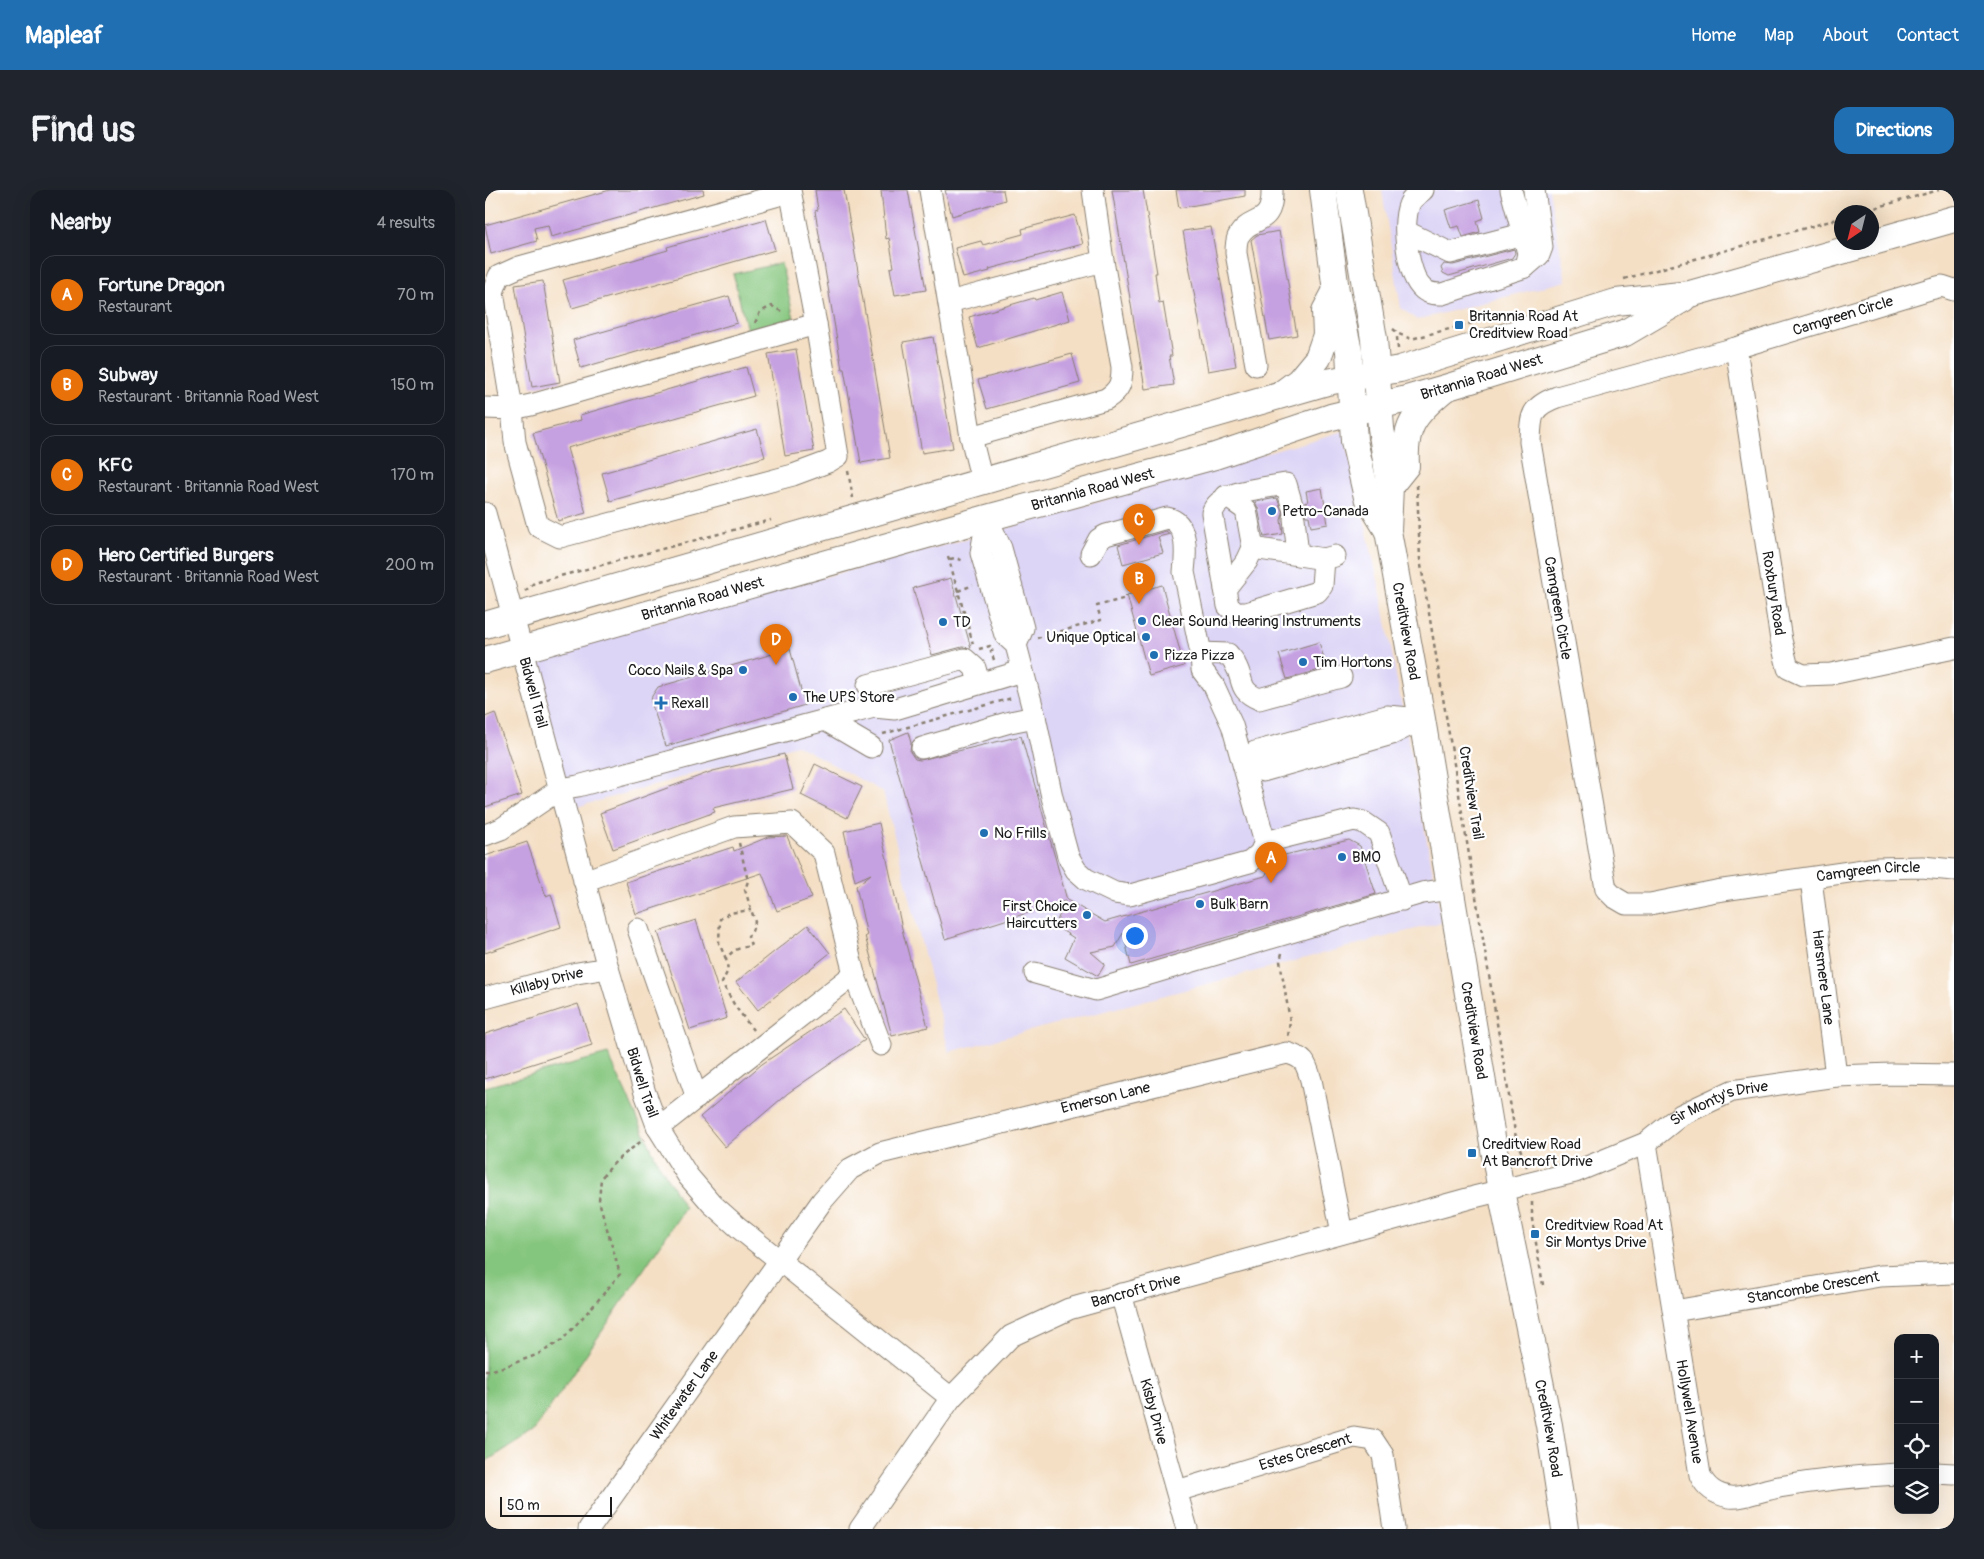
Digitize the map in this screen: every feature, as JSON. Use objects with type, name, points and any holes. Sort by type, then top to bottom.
[{"type":"main road","name":"Creditview Road","points":[[1323,190],[1336,291],[1349,350],[1354,441],[1367,497],[1389,531]]},
{"type":"main road","name":"Creditview Road","points":[[1349,190],[1374,340],[1379,406],[1390,486],[1389,531],[1501,1191],[1549,1425],[1565,1529]]},
{"type":"main road","name":"Britannia Road West","points":[[485,625],[1327,382],[1400,369],[1616,302],[1690,294],[1954,219]]},
{"type":"main road","points":[[1276,397],[1299,380],[1318,358],[1326,335],[1325,311],[1336,291]]},
{"type":"main road","name":"Britannia Road West","points":[[485,660],[987,518],[1215,456],[1331,417],[1445,388],[1625,333],[1690,294]]},
{"type":"main road","points":[[1390,486],[1406,466],[1405,444],[1413,422],[1426,404],[1445,388]]},
{"type":"street","points":[[930,190],[971,437],[982,481]]},
{"type":"street","points":[[971,437],[1105,399],[1116,393],[1122,379],[1122,367],[1103,261],[1093,190]]},
{"type":"street","points":[[1255,365],[1236,253],[1238,237],[1248,227],[1265,218],[1271,208],[1272,190]]},
{"type":"street","points":[[1423,190],[1411,201],[1406,215],[1410,267],[1415,280],[1423,289],[1432,294],[1442,294],[1513,272],[1525,267],[1539,255],[1542,247],[1534,190]]},
{"type":"street","points":[[1511,190],[1528,253],[1525,267]]},
{"type":"street","points":[[790,191],[816,324],[838,456],[829,462],[793,475],[560,537],[538,526],[515,442],[512,409],[493,292],[499,276],[519,267],[790,191]]},
{"type":"street","points":[[1407,232],[1450,253],[1523,234]]},
{"type":"street","points":[[949,302],[1103,261]]},
{"type":"street","name":"Camgreen Circle","points":[[1954,290],[1942,286],[1931,289],[1736,348],[1546,402],[1534,410],[1531,418],[1529,442],[1606,889],[1614,898],[1626,904],[1650,904],[1716,891],[1811,879],[1877,868],[1922,867],[1954,870]]},
{"type":"street","points":[[485,408],[512,409],[816,324]]},
{"type":"street","name":"Roxbury Road","points":[[1736,348],[1781,640],[1789,668],[1803,675],[1831,674],[1954,648]]},
{"type":"street","points":[[1253,548],[1298,555],[1330,557],[1322,586],[1317,592],[1246,613],[1236,613],[1228,606],[1212,513],[1213,507],[1226,496],[1286,484],[1293,512],[1298,555]]},
{"type":"street","points":[[1225,589],[1247,561],[1253,548],[1246,510],[1226,496]]},
{"type":"street","name":"Bidwell Trail","points":[[485,513],[607,968],[645,1094],[658,1128],[689,1176],[712,1204],[779,1261],[951,1398]]},
{"type":"street","points":[[987,518],[1001,548],[1023,628],[1016,645],[1068,856],[1076,870],[1099,887],[1115,894],[1139,893],[1250,862],[1260,852],[1265,842],[1232,725],[1214,686],[1202,670],[1201,653],[1184,572],[1185,550],[1183,531],[1179,523],[1174,519],[1167,518],[1107,535],[1099,539],[1091,554]]},
{"type":"street","points":[[1201,653],[1228,654],[1236,664],[1244,689],[1249,695],[1259,699],[1341,677]]},
{"type":"street","points":[[867,685],[965,659],[989,681]]},
{"type":"street","points":[[485,835],[501,829],[559,790],[874,707],[895,709],[1022,671]]},
{"type":"street","points":[[1244,764],[1255,752],[1387,716],[1422,719]]},
{"type":"street","points":[[922,748],[1010,722],[1035,717]]},
{"type":"street","points":[[825,720],[871,748]]},
{"type":"street","points":[[1265,842],[1354,820],[1363,822],[1379,833],[1402,900]]},
{"type":"street","points":[[584,881],[735,827],[792,823],[824,853],[854,974],[881,1045]]},
{"type":"street","name":"Harsmere Lane","points":[[1811,879],[1836,1076]]},
{"type":"street","points":[[1035,973],[1096,990],[1422,894],[1450,889]]},
{"type":"street","points":[[638,929],[697,1098]]},
{"type":"street","name":"Killaby Drive","points":[[485,998],[577,973],[607,968]]},
{"type":"street","points":[[658,1128],[854,974]]},
{"type":"street","points":[[1287,1053],[1297,1056],[1307,1063],[1342,1234]]},
{"type":"street","name":"Emerson Lane","points":[[779,1261],[821,1201],[849,1169],[880,1153],[1287,1053]]},
{"type":"street","name":"Sir Monty's Drive","points":[[1501,1191],[1584,1169],[1646,1143],[1681,1115],[1732,1091],[1836,1076],[1892,1074],[1954,1075]]},
{"type":"street","name":"Hollywell Avenue","points":[[1646,1143],[1700,1475],[1704,1484],[1716,1494],[1732,1497],[1777,1487],[1844,1477],[1894,1474]]},
{"type":"street","name":"Bancroft Drive","points":[[870,1525],[951,1398],[1011,1336],[1069,1309],[1501,1191]]},
{"type":"street","name":"Whitewater Lane","points":[[589,1529],[779,1261]]},
{"type":"street","name":"Stancombe Crescent","points":[[1674,1311],[1879,1276],[1954,1273]]},
{"type":"street","name":"Kisby Drive","points":[[1121,1294],[1187,1529]]},
{"type":"street","name":"Estes Crescent","points":[[1177,1491],[1354,1437],[1373,1440],[1383,1455],[1394,1529]]},
{"type":"street","points":[[1939,1473],[1954,1474]]},
{"type":"path","points":[[1879,207],[1939,190]]},
{"type":"path","points":[[838,456],[847,466],[854,499]]},
{"type":"path","name":"Creditview Trail","points":[[1416,479],[1420,559],[1517,1138],[1527,1165]]},
{"type":"path","points":[[969,564],[949,557],[975,650],[990,646],[989,681],[1010,722]]},
{"type":"path","points":[[958,591],[973,586],[973,581]]},
{"type":"path","points":[[991,651],[1101,620],[1097,606],[1126,598],[1126,596]]},
{"type":"path","points":[[726,959],[738,948],[751,946],[748,936],[753,931],[755,922],[745,890],[748,881],[735,827]]},
{"type":"path","points":[[751,910],[729,913],[721,919],[719,943],[726,959],[727,970],[722,982],[735,1006],[765,1045]]},
{"type":"path","points":[[1283,947],[1281,961],[1290,1021],[1287,1053]]},
{"type":"path","points":[[485,1370],[501,1368],[539,1354],[562,1340],[595,1305],[620,1274],[599,1201],[601,1178],[617,1160],[658,1128]]},
{"type":"shaded area","points":[[1382,190],[1549,190],[1566,281],[1417,320],[1401,308]]},
{"type":"shaded area","points":[[1344,431],[1381,594],[1442,922],[949,1052],[883,792],[797,745],[573,808],[529,656],[990,533]]},
{"type":"green space","points":[[781,263],[794,318],[747,330],[733,274]]},
{"type":"green space","points":[[608,1054],[657,1161],[685,1208],[533,1432],[485,1462],[485,1087]]},
{"type":"building","points":[[610,190],[703,190],[704,194],[551,237],[548,225],[534,228],[537,241],[491,254],[485,225]]},
{"type":"building","points":[[815,190],[844,190],[890,458],[861,463],[844,369],[842,369],[815,211],[818,210]]},
{"type":"building","points":[[881,190],[908,190],[926,290],[895,295],[890,268],[894,267],[889,238],[886,239]]},
{"type":"building","points":[[945,190],[1003,190],[1005,200],[952,216]]},
{"type":"building","points":[[1112,190],[1143,190],[1157,273],[1155,273],[1159,303],[1163,302],[1172,356],[1169,356],[1174,385],[1145,389]]},
{"type":"building","points":[[1176,190],[1245,190],[1245,196],[1179,208]]},
{"type":"building","points":[[1479,200],[1484,218],[1477,221],[1480,232],[1463,237],[1459,226],[1451,228],[1445,210]]},
{"type":"building","points":[[1075,215],[1083,244],[989,269],[990,271],[963,278],[955,248],[981,241],[983,245],[1023,234],[1022,229]]},
{"type":"building","points":[[766,219],[775,250],[572,308],[563,280],[668,250],[667,247]]},
{"type":"building","points":[[1211,227],[1236,366],[1208,371],[1183,231]]},
{"type":"building","points":[[1279,231],[1297,335],[1269,340],[1251,240],[1257,235]]},
{"type":"building","points":[[1514,249],[1515,253],[1512,258],[1449,276],[1443,273],[1441,268],[1444,264],[1453,265]]},
{"type":"building","points":[[543,281],[560,382],[532,387],[515,285]]},
{"type":"building","points":[[1062,292],[1070,320],[978,348],[969,317]]},
{"type":"building","points":[[729,296],[737,323],[581,368],[573,340]]},
{"type":"building","points":[[933,337],[953,448],[922,453],[903,342]]},
{"type":"building","points":[[796,349],[814,451],[785,456],[768,354]]},
{"type":"building","points":[[1072,354],[1080,383],[987,409],[978,380]]},
{"type":"building","points":[[746,367],[754,396],[567,448],[586,513],[558,521],[533,433],[581,420],[580,415]]},
{"type":"building","points":[[757,429],[765,457],[610,501],[602,473]]},
{"type":"building","points":[[1322,488],[1328,524],[1311,527],[1309,516],[1306,516],[1303,510],[1304,503],[1308,502],[1306,491]]},
{"type":"building","points":[[1277,498],[1283,513],[1281,520],[1283,534],[1264,537],[1255,502]]},
{"type":"building","points":[[1166,531],[1170,534],[1158,537],[1163,553],[1123,564],[1118,545]]},
{"type":"building","name":"TD","points":[[951,578],[971,648],[962,647],[932,655],[913,588]]},
{"type":"building","points":[[1162,585],[1184,666],[1149,676],[1127,595]]},
{"type":"building","name":"Tim Hortons","points":[[1319,642],[1327,668],[1287,679],[1279,654]]},
{"type":"building","points":[[790,649],[805,705],[666,746],[651,702],[652,696],[658,687]]},
{"type":"building","points":[[495,713],[522,795],[485,807],[485,717]]},
{"type":"building","points":[[908,732],[911,743],[910,752],[915,759],[920,760],[1021,736],[1067,900],[1105,922],[1265,876],[1276,857],[1349,840],[1360,846],[1376,894],[1131,965],[1123,933],[1115,947],[1091,952],[1105,964],[1098,976],[1065,957],[1074,938],[1055,926],[1065,901],[945,939],[889,740]]},
{"type":"building","points":[[784,754],[793,789],[713,808],[715,812],[613,849],[600,813],[713,771]]},
{"type":"building","points":[[815,764],[862,787],[847,818],[801,795]]},
{"type":"building","points":[[879,823],[903,933],[928,1027],[892,1036],[865,936],[867,936],[856,886],[871,874],[855,881],[844,831]]},
{"type":"building","points":[[787,836],[812,898],[777,911],[762,873],[636,914],[626,882],[733,847],[734,851],[768,837]]},
{"type":"building","points":[[527,842],[546,896],[551,894],[561,927],[485,953],[485,856]]},
{"type":"building","points":[[696,920],[727,1018],[690,1030],[658,932]]},
{"type":"building","points":[[808,925],[830,953],[758,1010],[736,982]]},
{"type":"building","points":[[578,1004],[592,1045],[485,1079],[485,1034]]},
{"type":"building","points":[[844,1009],[865,1040],[788,1093],[725,1147],[700,1117],[762,1064]]},
{"type":"place","name":"Britannia Road At Creditview Road","points":[[1459,325]]},
{"type":"place","name":"Petro-Canada","points":[[1272,511]]},
{"type":"place","name":"KFC","points":[[1139,545]]},
{"type":"place","name":"Subway","points":[[1139,604]]},
{"type":"place","name":"Clear Sound Hearing Instruments","points":[[1142,621]]},
{"type":"place","name":"TD","points":[[943,622]]},
{"type":"place","name":"Unique Optical","points":[[1146,637]]},
{"type":"place","name":"Pizza Pizza","points":[[1154,655]]},
{"type":"place","name":"Tim Hortons","points":[[1303,662]]},
{"type":"place","name":"Hero Certified Burgers","points":[[776,665]]},
{"type":"place","name":"Coco Nails & Spa","points":[[743,670]]},
{"type":"place","name":"The UPS Store","points":[[793,697]]},
{"type":"place","name":"Rexall","points":[[661,703]]},
{"type":"place","name":"No Frills","points":[[984,833]]},
{"type":"place","name":"BMO","points":[[1342,857]]},
{"type":"place","name":"Fortune Dragon","points":[[1271,883]]},
{"type":"place","name":"Bulk Barn","points":[[1200,904]]},
{"type":"place","name":"First Choice Haircutters","points":[[1087,915]]},
{"type":"place","name":"Creditview Road At Bancroft Drive","points":[[1472,1153]]},
{"type":"place","name":"Creditview Road At Sir Montys Drive","points":[[1535,1234]]}]
